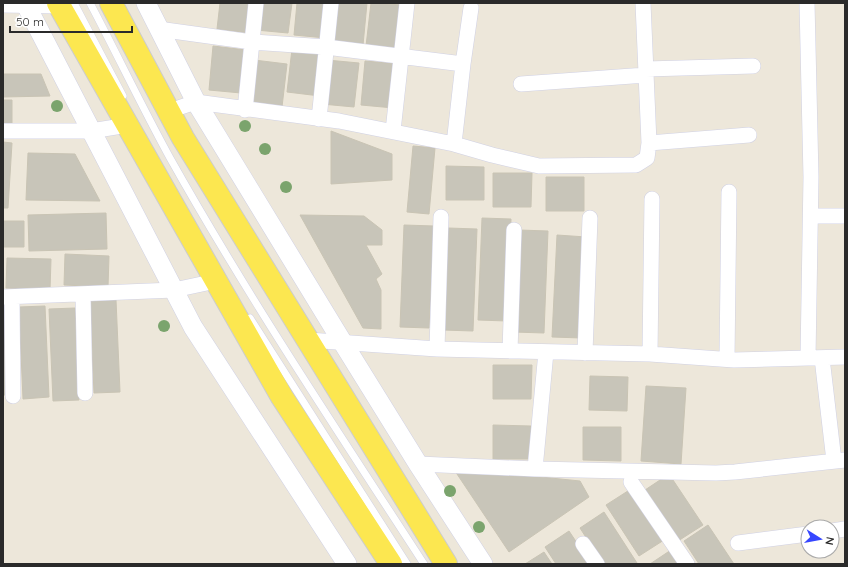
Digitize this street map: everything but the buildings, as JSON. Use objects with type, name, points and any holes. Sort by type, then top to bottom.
[{"type":"main road","points":[[111,3],[183,138],[446,564]]},
{"type":"main road","points":[[64,4],[128,115],[216,281],[282,397],[391,564]]},
{"type":"street","points":[[146,3],[196,102],[418,464],[483,564]]},
{"type":"street","points":[[244,110],[256,3]]},
{"type":"street","points":[[319,118],[331,3]]},
{"type":"street","points":[[393,132],[407,3]]},
{"type":"street","points":[[168,111],[196,102],[244,110],[339,121],[454,144],[539,166],[636,165],[647,158],[649,143],[643,3]]},
{"type":"street","points":[[418,464],[535,469],[735,472],[840,461],[815,358],[807,3]]},
{"type":"street","points":[[3,5],[64,4]]},
{"type":"street","points":[[26,5],[193,328],[347,564]]},
{"type":"street","points":[[454,144],[471,8]]},
{"type":"street","points":[[158,29],[252,42],[326,47],[463,64]]},
{"type":"street","points":[[521,84],[646,72],[753,66]]},
{"type":"street","points":[[3,131],[91,131],[128,115]]},
{"type":"street","points":[[649,143],[749,135]]},
{"type":"street","points":[[727,359],[729,192]]},
{"type":"street","points":[[650,354],[652,200]]},
{"type":"street","points":[[811,216],[845,216]]},
{"type":"street","points":[[437,349],[441,217]]},
{"type":"street","points":[[585,353],[590,218]]},
{"type":"street","points":[[510,351],[514,230]]},
{"type":"street","points":[[13,396],[7,297],[174,290],[216,281]]},
{"type":"street","points":[[84,294],[85,393]]},
{"type":"street","points":[[308,340],[437,349],[650,354],[727,359],[845,357]]},
{"type":"street","points":[[535,469],[546,352]]},
{"type":"street","points":[[631,482],[687,564]]},
{"type":"street","points":[[738,543],[800,535]]},
{"type":"street","points":[[583,544],[597,564]]},
{"type":"lane","points":[[90,3],[170,157],[229,259],[310,389],[424,564]]},
{"type":"lane","points":[[247,315],[407,564]]}]
